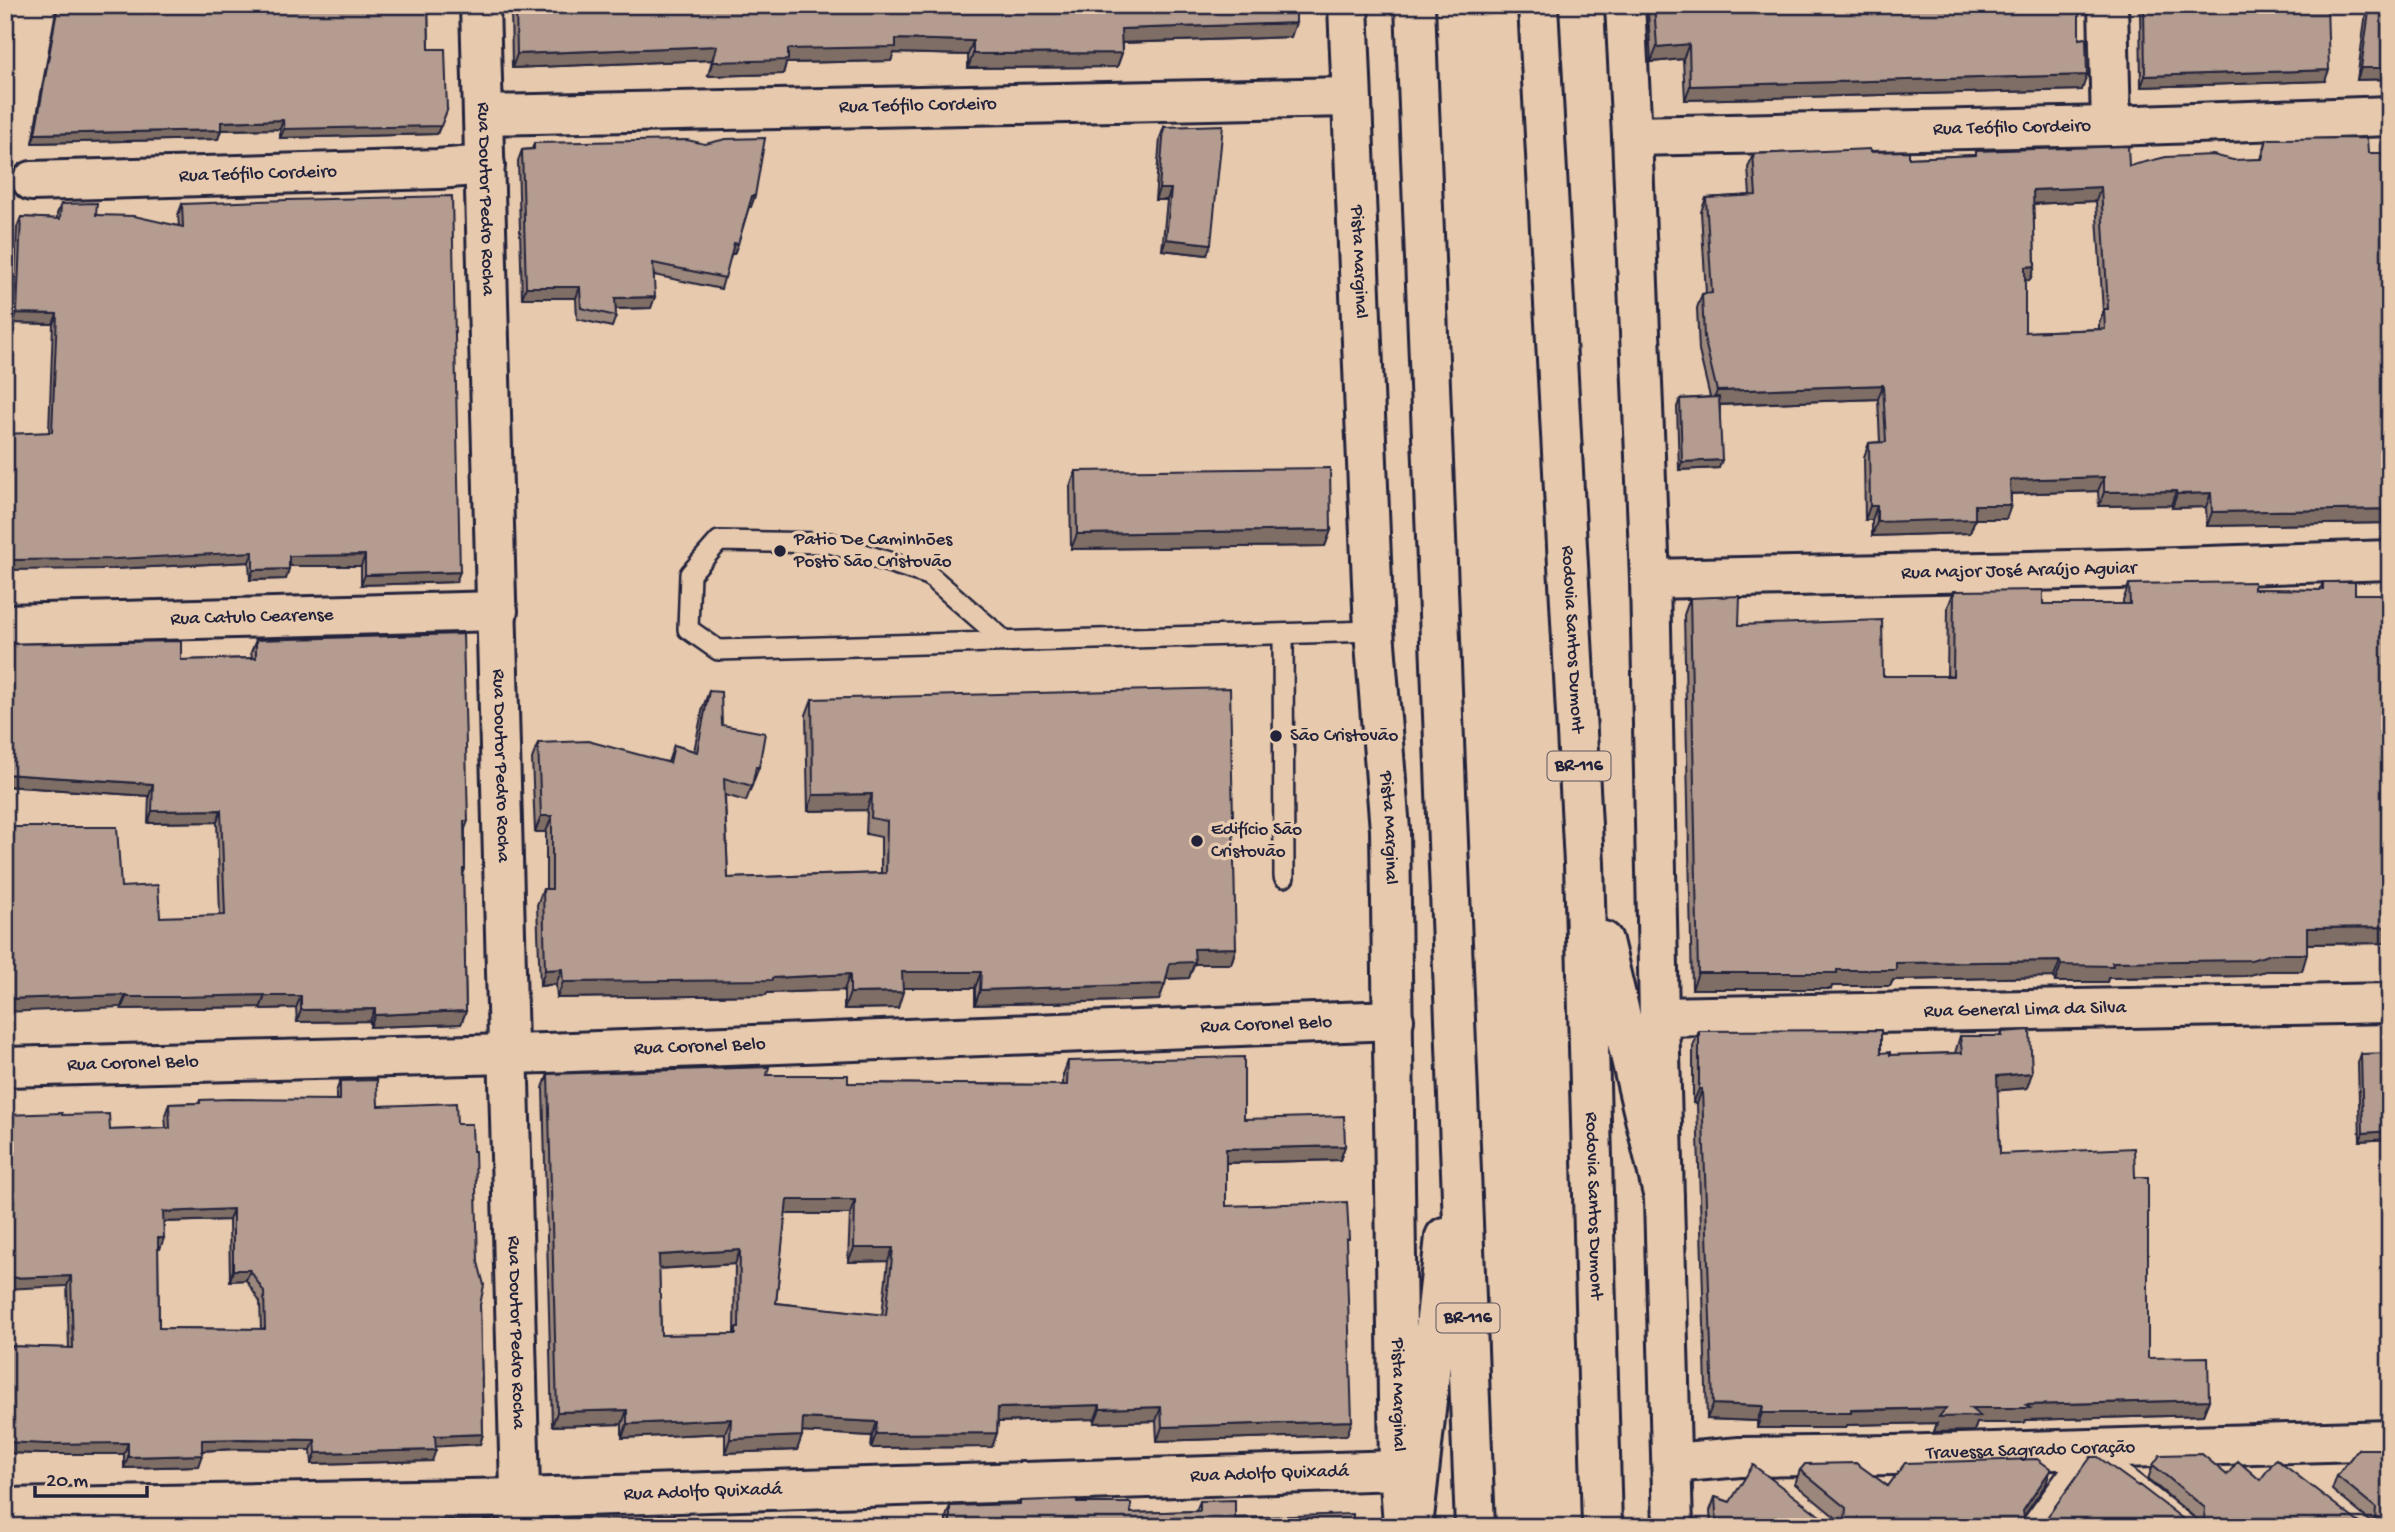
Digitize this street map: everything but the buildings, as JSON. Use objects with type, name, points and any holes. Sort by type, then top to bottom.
[{"type":"main road","name":"Rua Doutor Pedro Rocha","points":[[480,5],[521,1512]]},
{"type":"main road","name":"Pista Marginal","points":[[1348,5],[1374,631],[1390,830],[1399,1470],[1403,1527]]},
{"type":"main road","name":"BR-116","points":[[1415,5],[1475,1527]]},
{"type":"main road","name":"Rodovia Santos Dumont","points":[[1538,5],[1584,863],[1602,1527]]},
{"type":"main road","points":[[1625,5],[1650,579],[1673,1527]]},
{"type":"main road","points":[[2108,5],[2110,126]]},
{"type":"main road","name":"Rua Teófilo Cordeiro","points":[[484,115],[1351,97]]},
{"type":"main road","name":"Rua Teófilo Cordeiro","points":[[1632,136],[2110,126],[2390,116]]},
{"type":"main road","name":"Rua Teófilo Cordeiro","points":[[32,181],[438,169],[485,165]]},
{"type":"main road","name":"Rua Major José Araújo Aguiar","points":[[1650,579],[2390,560]]},
{"type":"main road","name":"Rua Catulo Cearense","points":[[5,624],[498,611]]},
{"type":"main road","points":[[1584,863],[1664,1198]]},
{"type":"main road","name":"Rua General Lima da Silva","points":[[1659,1017],[2390,1003]]},
{"type":"main road","name":"Rua Coronel Belo","points":[[5,1067],[508,1054],[1394,1020]]},
{"type":"main road","points":[[1413,1527],[1460,1110]]},
{"type":"main road","name":"Travessa Sagrado Coração","points":[[1672,1462],[1750,1465],[1895,1455],[2088,1447],[2263,1452],[2390,1440]]},
{"type":"main road","name":"Rua Adolfo Quixadá","points":[[5,1508],[521,1512],[1399,1470]]},
{"type":"lane","points":[[1006,642],[929,575],[830,543],[719,541],[690,574],[688,629],[718,650],[1006,642],[1283,634],[1374,631]]},
{"type":"lane","points":[[1283,634],[1284,877]]},
{"type":"lane","points":[[2030,1527],[2088,1447],[2189,1527]]},
{"type":"place","name":"Patio De Caminhões Posto São Cristovão","points":[[780,551]]},
{"type":"place","name":"São Cristovão","points":[[1276,736]]},
{"type":"place","name":"Edifício São Cristovão","points":[[1197,841]]}]
